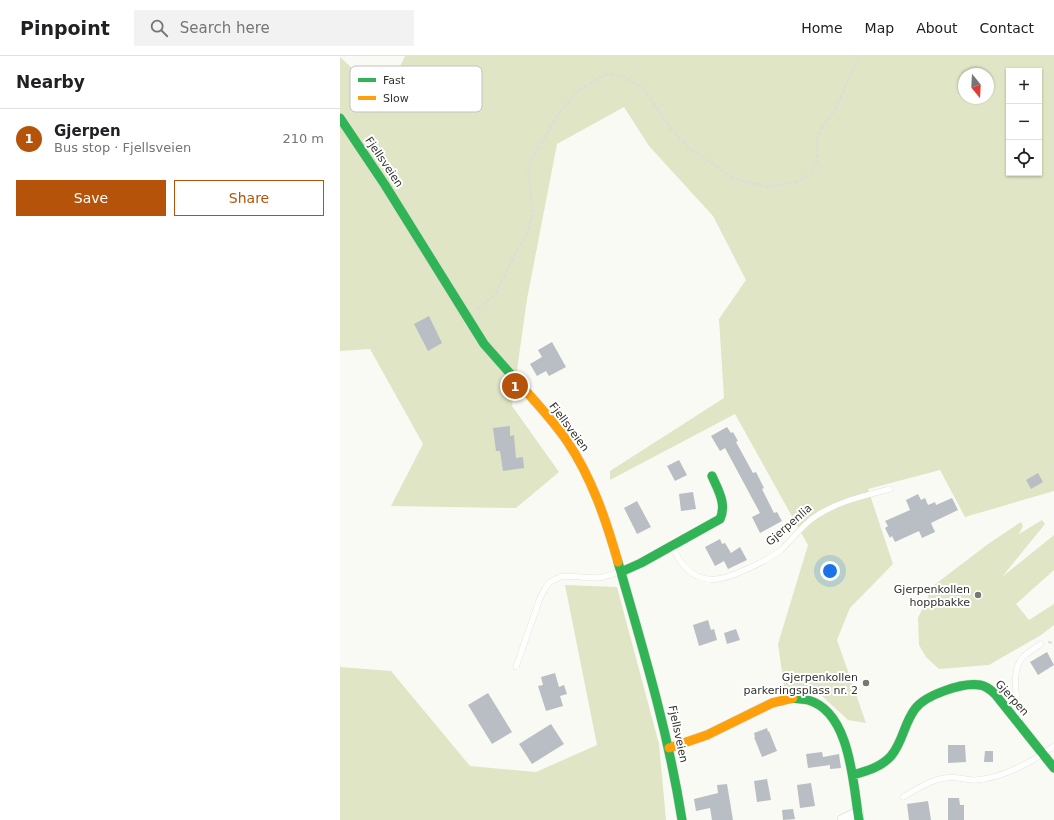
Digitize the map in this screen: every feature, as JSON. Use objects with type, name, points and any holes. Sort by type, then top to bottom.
[{"type":"main road","name":"Fjellsveien","points":[[340,118],[385,185],[484,344],[562,434],[576,456],[597,497],[653,680],[669,748],[682,820]]},
{"type":"main road","points":[[621,572],[711,525],[722,516],[724,508],[712,476]]},
{"type":"main road","name":"Gjerpen","points":[[853,775],[882,764],[892,756],[912,714],[918,705],[927,699],[966,685],[975,684],[989,688],[1002,702],[1054,768]]},
{"type":"main road","points":[[669,748],[707,735],[783,699],[798,697],[809,699],[819,704],[826,710],[836,723],[844,740],[849,754],[859,816]]},
{"type":"street","points":[[843,820],[859,816]]},
{"type":"lane","name":"Gjerpenlia","points":[[672,546],[681,562],[692,573],[710,580],[720,579],[743,571],[771,557],[806,524],[831,507],[848,500],[890,489]]},
{"type":"lane","points":[[516,667],[540,598],[550,582],[555,578],[562,576],[599,578],[621,572]]},
{"type":"lane","points":[[1021,726],[1015,688],[1018,665],[1024,655],[1041,644]]},
{"type":"lane","points":[[903,797],[932,782],[944,778],[956,777],[976,780],[1012,771],[1054,746]]},
{"type":"path","points":[[466,317],[495,295],[514,256],[527,234],[532,211],[528,173],[530,162],[559,113],[578,91],[605,74],[622,76],[642,87],[671,129],[687,146],[733,178],[767,187],[800,181],[812,172],[817,159],[817,135],[836,108],[860,56]]},
{"type":"green space","points":[[405,56],[1054,56],[1054,491],[965,517],[940,470],[868,489],[893,564],[850,608],[837,640],[866,723],[848,720],[822,696],[784,686],[778,644],[808,545],[735,414],[610,480],[610,471],[724,398],[719,319],[746,280],[713,216],[649,146],[624,107],[557,144],[527,299],[512,406],[559,472],[516,508],[391,506],[423,444],[370,349],[340,351],[340,57],[350,66],[350,112],[482,112],[482,66],[400,66]]},
{"type":"green space","name":"Gjerpenkollen hoppbakke","points":[[1042,520],[1045,524],[1002,577],[1054,535],[1054,570],[1016,604],[1029,620],[1054,604],[1054,625],[1041,635],[989,665],[939,669],[926,657],[919,645],[918,618],[933,586],[988,544],[1021,522],[1023,526],[1019,534]]},
{"type":"green space","points":[[565,585],[617,587],[659,744],[666,820],[340,820],[340,667],[391,671],[470,766],[536,772],[597,745]]},
{"type":"building","points":[[429,316],[442,343],[428,351],[414,324]]},
{"type":"building","points":[[552,342],[566,367],[549,376],[546,371],[537,376],[530,364],[542,357],[538,350]]},
{"type":"building","points":[[510,426],[510,436],[514,435],[516,458],[523,457],[524,468],[503,471],[500,451],[496,451],[493,428]]},
{"type":"building","points":[[727,427],[731,433],[733,432],[738,441],[736,442],[753,473],[756,472],[764,488],[762,489],[774,513],[777,512],[782,521],[760,533],[752,517],[760,513],[725,448],[720,451],[711,436]]},
{"type":"building","points":[[679,460],[687,475],[675,481],[667,466]]},
{"type":"building","points":[[1038,473],[1043,482],[1031,489],[1026,480]]},
{"type":"building","points":[[693,492],[696,509],[681,511],[679,494]]},
{"type":"building","points":[[918,494],[921,500],[925,498],[928,505],[935,502],[936,505],[952,498],[958,510],[931,523],[935,532],[922,538],[919,531],[895,542],[892,536],[890,538],[885,528],[888,526],[885,521],[910,510],[906,500]]},
{"type":"building","points":[[637,501],[651,527],[637,534],[624,508]]},
{"type":"building","points":[[720,539],[722,544],[725,543],[731,553],[740,547],[747,560],[728,569],[724,561],[715,566],[705,547]]},
{"type":"building","points":[[708,620],[711,630],[714,629],[717,640],[699,646],[693,625]]},
{"type":"building","points":[[736,629],[740,640],[727,644],[724,633]]},
{"type":"building","points":[[1047,652],[1054,665],[1038,675],[1030,662]]},
{"type":"building","points":[[555,673],[559,687],[564,685],[567,694],[560,696],[563,706],[546,711],[538,686],[543,685],[541,677]]},
{"type":"building","points":[[488,693],[512,732],[492,744],[468,705]]},
{"type":"building","points":[[551,724],[564,744],[532,764],[519,744]]},
{"type":"building","points":[[767,728],[777,751],[762,757],[754,737],[754,733]]},
{"type":"building","points":[[948,745],[965,745],[966,762],[948,763]]},
{"type":"building","points":[[985,751],[993,751],[993,762],[984,762]]},
{"type":"building","points":[[822,752],[823,757],[839,754],[841,768],[830,769],[830,765],[808,768],[806,754]]},
{"type":"building","points":[[767,779],[771,800],[757,802],[754,781]]},
{"type":"building","points":[[811,783],[815,806],[800,808],[797,785]]},
{"type":"building","points":[[727,784],[733,820],[712,820],[710,808],[696,811],[694,799],[718,793],[717,785]]},
{"type":"building","points":[[948,798],[959,798],[960,805],[964,805],[964,820],[948,820]]},
{"type":"building","points":[[928,801],[931,820],[909,820],[907,804]]},
{"type":"building","points":[[793,809],[795,819],[783,820],[782,810]]},
{"type":"traffic: fast","points":[[340,118],[385,185],[484,344],[515,379]]},
{"type":"traffic: fast","points":[[621,572],[641,563],[720,519],[723,508],[722,502],[712,476]]},
{"type":"traffic: fast","points":[[618,562],[646,658],[670,754],[682,820]]},
{"type":"traffic: fast","points":[[853,775],[878,766],[891,756],[898,745],[911,714],[920,704],[935,694],[955,688],[973,685],[984,686],[995,694],[1054,768]]},
{"type":"traffic: fast","points":[[793,698],[808,700],[822,707],[833,719],[841,734],[852,770],[859,820]]},
{"type":"traffic: slow","points":[[515,379],[555,425],[576,455],[591,484],[618,562]]},
{"type":"traffic: slow","points":[[669,748],[707,735],[772,703],[793,698]]},
{"type":"place","name":"Gjerpen","points":[[515,386]]},
{"type":"place","name":"Gjerpenkollen hoppbakke","points":[[978,595]]},
{"type":"place","name":"Gjerpenkollen parkeringsplass nr. 2","points":[[866,683]]}]
